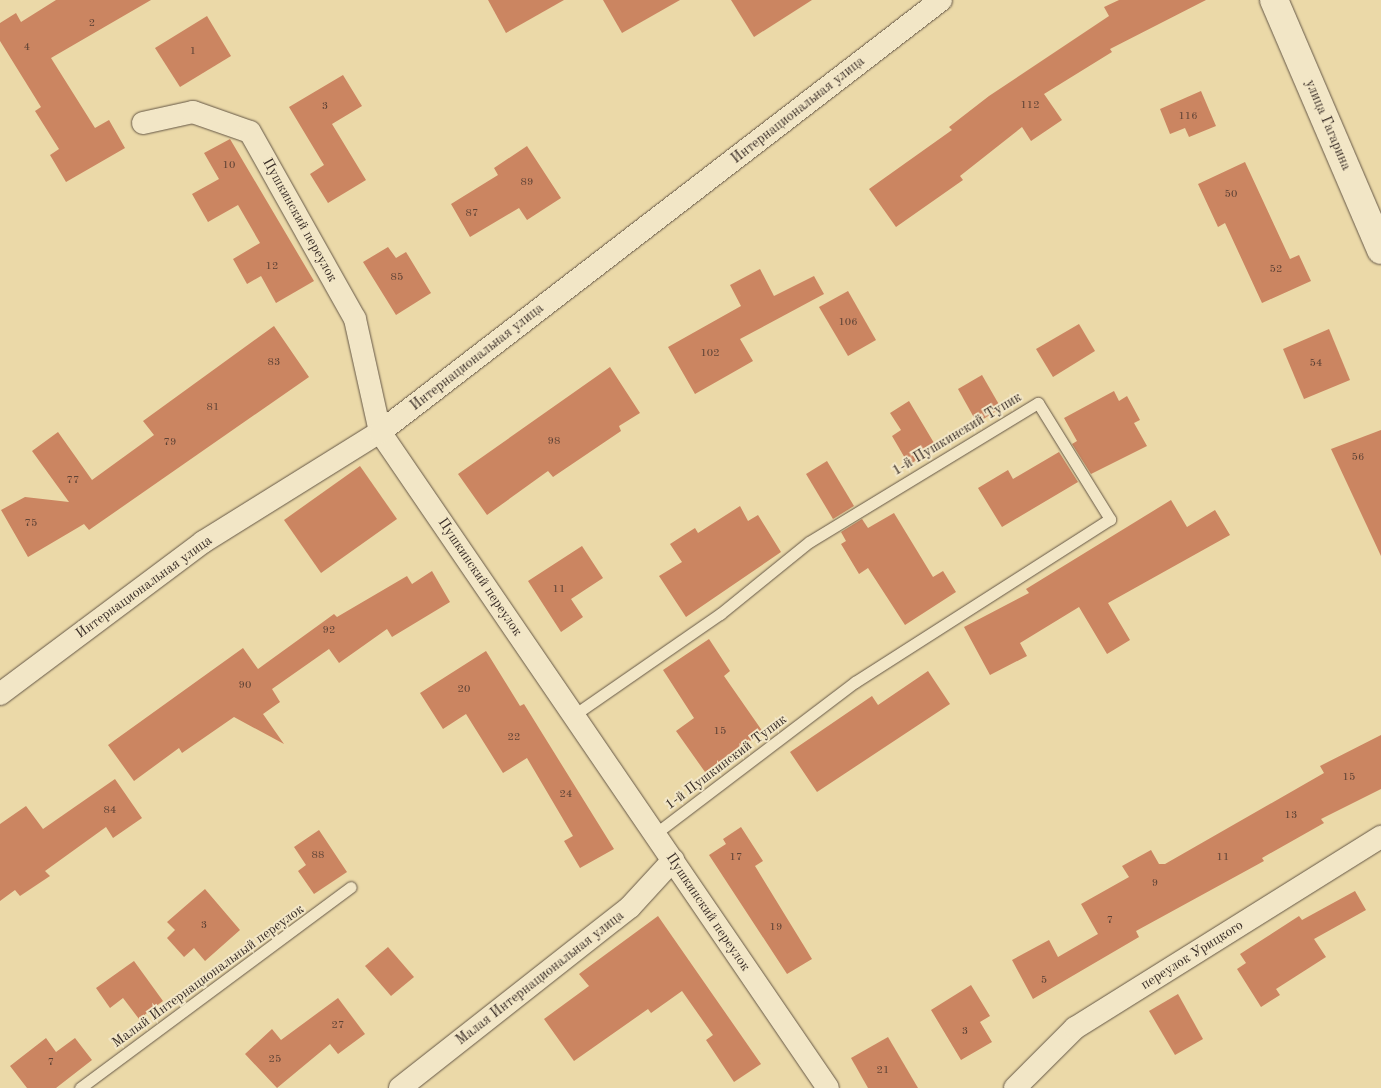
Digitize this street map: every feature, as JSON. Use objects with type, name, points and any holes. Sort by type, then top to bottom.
[{"type":"street","name":"Интернациональная улица","points":[[0,694],[202,542],[380,432],[941,0]]},
{"type":"street","name":"улица Гагарина","points":[[1274,0],[1381,250]]},
{"type":"street","name":"Пушкинский переулок","points":[[143,123],[193,112],[250,132],[355,319],[380,432],[828,1088]]},
{"type":"street","name":"переулок Урицкого","points":[[1015,1088],[1074,1028],[1381,837]]},
{"type":"street","name":"Малая Интернациональная улица","points":[[400,1088],[630,907],[673,860]]},
{"type":"lane","name":"1-й Пушкинский Тупик","points":[[574,715],[720,614],[808,542],[1038,403],[1110,519],[856,682],[655,834]]},
{"type":"lane","name":"Малый Интернациональный переулок","points":[[80,1088],[352,887]]},
{"type":"building","points":[[56,0],[151,0],[51,58],[95,128],[109,120],[125,148],[66,182],[50,155],[59,149],[35,111],[41,107],[0,41],[0,23],[16,13],[21,22]]},
{"type":"building","points":[[488,0],[564,0],[506,33]]},
{"type":"building","points":[[603,0],[680,0],[622,33]]},
{"type":"building","points":[[731,0],[812,0],[754,37]]},
{"type":"building","points":[[1119,0],[1206,0],[1110,49],[1112,52],[1044,94],[1062,120],[1031,141],[1022,127],[960,176],[963,180],[896,227],[869,189],[952,130],[949,127],[989,96],[1109,16],[1104,7]]},
{"type":"building","points":[[207,16],[231,56],[180,87],[155,48]]},
{"type":"building","points":[[343,75],[362,106],[332,124],[366,180],[328,203],[310,174],[324,165],[289,107]]},
{"type":"building","points":[[1201,91],[1216,126],[1189,137],[1185,128],[1170,134],[1160,109]]},
{"type":"building","points":[[230,139],[314,281],[276,303],[261,276],[247,284],[233,259],[260,243],[238,205],[208,222],[192,194],[219,179],[204,153]]},
{"type":"building","points":[[527,146],[561,198],[527,220],[519,208],[470,237],[451,204],[498,175],[494,168]]},
{"type":"building","points":[[1245,162],[1290,259],[1299,255],[1311,281],[1262,303],[1225,223],[1218,227],[1198,184]]},
{"type":"building","points":[[388,247],[396,258],[406,252],[431,293],[396,315],[363,262]]},
{"type":"building","points":[[760,269],[774,296],[814,276],[824,294],[740,339],[753,361],[695,394],[668,347],[741,306],[730,285]]},
{"type":"building","points":[[848,291],[876,340],[848,356],[819,307]]},
{"type":"building","points":[[1079,324],[1095,351],[1053,377],[1036,349]]},
{"type":"building","points":[[274,326],[309,377],[89,530],[84,524],[28,557],[1,510],[25,497],[69,502],[32,451],[58,432],[92,480],[154,435],[143,421]]},
{"type":"building","points":[[1329,329],[1350,380],[1304,399],[1283,349]]},
{"type":"building","points":[[610,367],[640,413],[619,426],[621,431],[553,477],[548,471],[487,515],[458,474]]},
{"type":"building","points":[[982,375],[1001,408],[977,423],[958,389]]},
{"type":"building","points":[[1114,391],[1119,401],[1127,396],[1140,420],[1134,423],[1147,446],[1091,474],[1072,444],[1077,441],[1064,418]]},
{"type":"building","points":[[909,401],[937,448],[909,465],[892,436],[901,430],[890,413]]},
{"type":"building","points":[[1381,430],[1381,556],[1331,449]]},
{"type":"building","points":[[1059,452],[1078,482],[1002,527],[978,488],[1008,470],[1013,479]]},
{"type":"building","points":[[827,461],[854,506],[833,519],[806,474]]},
{"type":"building","points":[[360,466],[397,519],[321,573],[284,520]]},
{"type":"building","points":[[1171,500],[1187,527],[1215,510],[1230,535],[1108,603],[1130,640],[1107,654],[1079,607],[1020,643],[1027,656],[990,675],[964,627],[1029,593],[1026,589]]},
{"type":"building","points":[[740,506],[748,521],[758,515],[781,552],[686,617],[659,576],[682,562],[670,544],[695,528],[698,533]]},
{"type":"building","points":[[894,513],[933,577],[943,571],[956,592],[905,625],[868,568],[859,574],[841,544],[846,541],[841,532],[862,519],[868,528]]},
{"type":"building","points":[[582,546],[603,578],[571,599],[583,617],[561,632],[528,581]]},
{"type":"building","points":[[432,571],[450,602],[392,637],[387,629],[339,663],[329,649],[272,689],[280,702],[263,714],[284,744],[234,717],[182,753],[179,748],[134,781],[108,745],[243,648],[258,669],[334,614],[337,617],[407,576],[412,584]]},
{"type":"building","points":[[709,639],[730,671],[724,676],[763,732],[705,772],[676,731],[694,718],[663,670]]},
{"type":"building","points":[[486,651],[520,706],[524,704],[614,849],[580,868],[564,841],[573,836],[527,758],[503,773],[466,714],[443,729],[420,693]]},
{"type":"building","points":[[928,671],[950,704],[817,792],[790,752],[872,696],[878,705]]},
{"type":"building","points":[[1381,735],[1381,789],[1321,819],[1324,823],[1262,858],[1264,861],[1136,931],[1139,937],[1033,999],[1012,960],[1049,940],[1058,957],[1098,934],[1081,904],[1129,877],[1122,866],[1151,850],[1159,864],[1165,864],[1324,773],[1320,766]]},
{"type":"building","points":[[115,779],[142,818],[113,838],[106,827],[45,871],[50,876],[20,896],[15,890],[0,901],[0,824],[26,806],[43,829]]},
{"type":"building","points":[[741,827],[763,861],[755,866],[812,959],[787,974],[709,855],[726,844],[723,839]]},
{"type":"building","points":[[319,830],[347,872],[314,894],[298,871],[306,865],[294,847]]},
{"type":"building","points":[[205,889],[240,930],[205,961],[194,948],[184,957],[167,938],[175,930],[167,922]]},
{"type":"building","points":[[1355,891],[1366,910],[1314,939],[1326,957],[1276,989],[1280,995],[1261,1007],[1237,969],[1246,963],[1240,954],[1299,916],[1302,920]]},
{"type":"building","points":[[658,916],[761,1064],[734,1082],[706,1040],[713,1035],[682,991],[651,1013],[648,1009],[574,1061],[544,1019],[589,986],[579,974]]},
{"type":"building","points":[[388,947],[414,977],[391,996],[365,966]]},
{"type":"building","points":[[134,961],[163,1001],[139,1019],[123,998],[110,1008],[96,988]]},
{"type":"building","points":[[971,985],[990,1016],[980,1022],[992,1042],[961,1060],[931,1010]]},
{"type":"building","points":[[1178,994],[1203,1039],[1175,1055],[1149,1011]]},
{"type":"building","points":[[338,998],[365,1034],[338,1054],[330,1044],[277,1088],[245,1054],[272,1029],[281,1040]]},
{"type":"building","points":[[888,1037],[918,1088],[868,1088],[851,1058]]},
{"type":"building","points":[[46,1038],[56,1052],[75,1038],[92,1060],[56,1088],[27,1088],[10,1066]]}]
